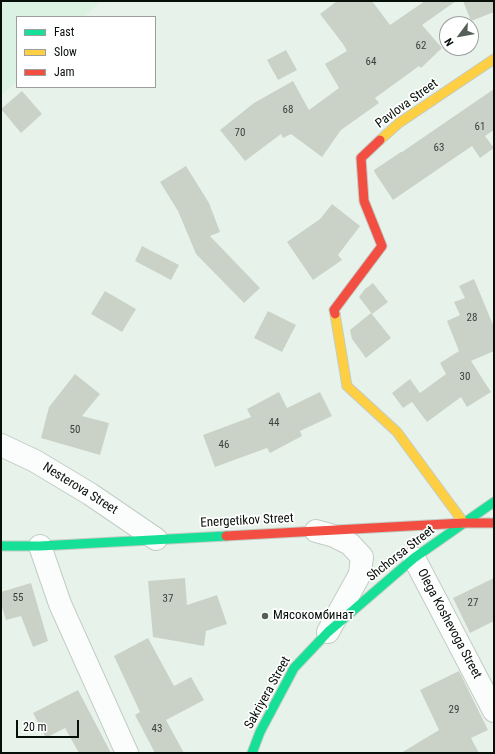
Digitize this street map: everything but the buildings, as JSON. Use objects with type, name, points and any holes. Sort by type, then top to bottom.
[{"type":"street","name":"Pavlova Street","points":[[464,523],[396,432],[347,386],[334,310],[382,246],[364,201],[361,158],[399,123],[494,59]]},
{"type":"street","name":"Nesterova Street","points":[[1,444],[35,461],[90,494],[156,539]]},
{"type":"street","name":"Shchorsa Street","points":[[328,632],[414,558],[494,502]]},
{"type":"street","name":"Energetikov Street","points":[[1,546],[40,546],[464,523],[494,523]]},
{"type":"street","points":[[316,531],[334,536],[350,544],[362,557],[360,574],[328,632]]},
{"type":"street","points":[[40,546],[60,604],[127,753]]},
{"type":"street","name":"Olega Koshevoga Street","points":[[414,558],[494,711]]},
{"type":"street","name":"Sakriyera Street","points":[[252,753],[260,732],[294,668],[328,632]]},
{"type":"shaded area","points":[[1,1],[101,1],[85,16],[16,16],[16,82],[1,96]]},
{"type":"traffic: fast","points":[[252,753],[260,732],[294,668],[328,632],[414,558],[494,502]]},
{"type":"traffic: fast","points":[[1,546],[40,546],[226,536]]},
{"type":"traffic: slow","points":[[380,140],[399,123],[494,59]]},
{"type":"traffic: slow","points":[[335,314],[347,386],[397,432],[464,523]]},
{"type":"traffic: jam","points":[[335,314],[334,310],[382,246],[364,201],[361,158],[380,140]]},
{"type":"traffic: jam","points":[[226,536],[464,523],[494,523]]},
{"type":"place","name":"Мясокомбинат","points":[[265,616]]}]
